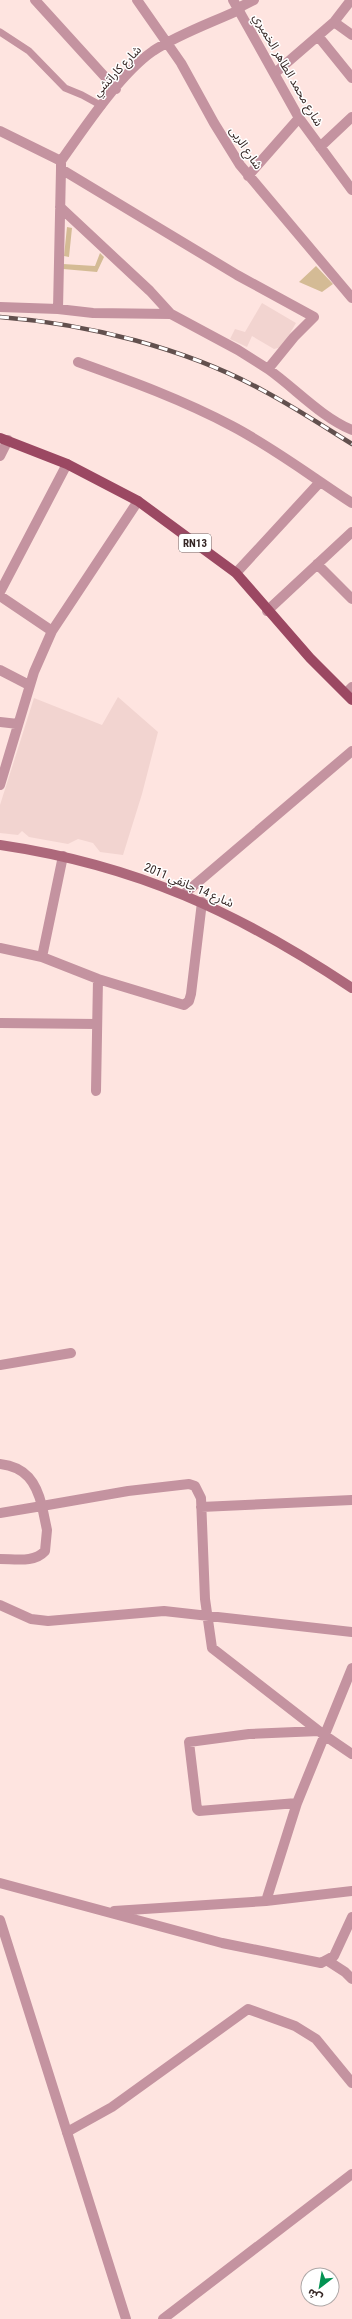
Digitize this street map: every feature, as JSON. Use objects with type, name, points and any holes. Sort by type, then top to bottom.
[{"type":"main road","name":"RN13","points":[[4,439],[67,464],[138,501],[236,573],[268,612],[310,658],[350,693]]},
{"type":"main road","name":"شارع 14 جانفي 2011","points":[[0,845],[63,856],[120,871],[184,894],[268,935],[352,988]]},
{"type":"street","points":[[35,0],[116,89]]},
{"type":"street","name":"شارع الربى","points":[[137,0],[168,43],[223,138],[248,176],[352,298]]},
{"type":"street","name":"شارع محمد الطاهر الخميري","points":[[233,0],[299,118],[352,190]]},
{"type":"street","name":"شارع كاراتشي","points":[[61,165],[102,106],[140,62],[168,43],[239,10],[242,6],[254,0]]},
{"type":"street","points":[[275,74],[334,22],[351,0]]},
{"type":"street","points":[[334,22],[352,35]]},
{"type":"street","points":[[0,32],[29,51],[65,88],[89,98],[102,106]]},
{"type":"street","points":[[318,36],[352,78]]},
{"type":"street","points":[[320,147],[352,117]]},
{"type":"street","points":[[248,176],[299,118]]},
{"type":"street","points":[[0,131],[61,165],[237,275],[314,317],[294,336],[268,369]]},
{"type":"street","points":[[58,309],[61,165]]},
{"type":"street","points":[[60,207],[150,291],[171,314],[238,350],[268,369],[290,384],[325,414],[352,430]]},
{"type":"street","points":[[0,306],[93,312],[171,314]]},
{"type":"street","points":[[78,362],[140,384],[195,408],[266,445],[352,503]]},
{"type":"street","points":[[0,456],[4,439]]},
{"type":"street","points":[[0,592],[67,464]]},
{"type":"street","points":[[236,573],[320,482]]},
{"type":"street","points":[[0,785],[29,685],[52,631],[138,501]]},
{"type":"street","points":[[268,612],[352,532]]},
{"type":"street","points":[[317,564],[352,599]]},
{"type":"street","points":[[0,596],[52,631]]},
{"type":"street","points":[[0,670],[29,685]]},
{"type":"street","points":[[0,722],[18,724]]},
{"type":"street","points":[[184,894],[352,751]]},
{"type":"street","points":[[42,957],[63,856]]},
{"type":"street","points":[[0,948],[42,957],[98,979],[181,1006],[187,1003],[191,994],[202,902]]},
{"type":"street","points":[[96,1091],[98,979]]},
{"type":"street","points":[[0,1023],[97,1024]]},
{"type":"street","points":[[0,1365],[71,1353]]},
{"type":"street","points":[[0,1464],[14,1466],[23,1471],[38,1491],[47,1530],[46,1551],[32,1560],[0,1559]]},
{"type":"street","points":[[0,1513],[128,1492],[189,1484],[199,1490],[208,1617],[213,1650],[321,1733],[352,1754]]},
{"type":"street","points":[[201,1507],[352,1500]]},
{"type":"street","points":[[0,1605],[31,1619],[48,1621],[164,1611],[352,1632]]},
{"type":"street","points":[[266,1901],[321,1733],[352,1668]]},
{"type":"street","points":[[297,1803],[199,1811],[197,1809],[189,1742],[249,1734],[321,1733]]},
{"type":"street","points":[[0,1883],[222,1943],[321,1963],[328,1961],[334,1956],[352,1917]]},
{"type":"street","points":[[106,1912],[266,1901],[352,1891]]},
{"type":"street","points":[[0,1920],[126,2319]]},
{"type":"street","points":[[328,1961],[346,1972],[352,1979]]},
{"type":"street","points":[[67,2132],[112,2107],[248,2009],[295,2026],[316,2039],[352,2083]]},
{"type":"street","points":[[163,2319],[352,2174]]},
{"type":"shaded area","points":[[67,227],[72,228],[69,257],[64,256]]},
{"type":"shaded area","points":[[100,253],[104,257],[97,272],[63,269],[63,264],[95,266]]},
{"type":"shaded area","points":[[316,266],[333,284],[322,292],[299,282]]},
{"type":"shaded area","points":[[262,303],[296,323],[282,347],[274,349],[252,336],[247,347],[230,339],[235,329],[245,332]]},
{"type":"shaded area","points":[[118,697],[158,732],[142,794],[123,855],[100,852],[93,843],[78,839],[68,844],[29,837],[22,831],[18,835],[0,833],[0,805],[34,698],[102,725]]},
{"type":"railway","points":[[0,317],[33,320],[102,332],[136,340],[202,362],[264,391],[352,444]]}]
